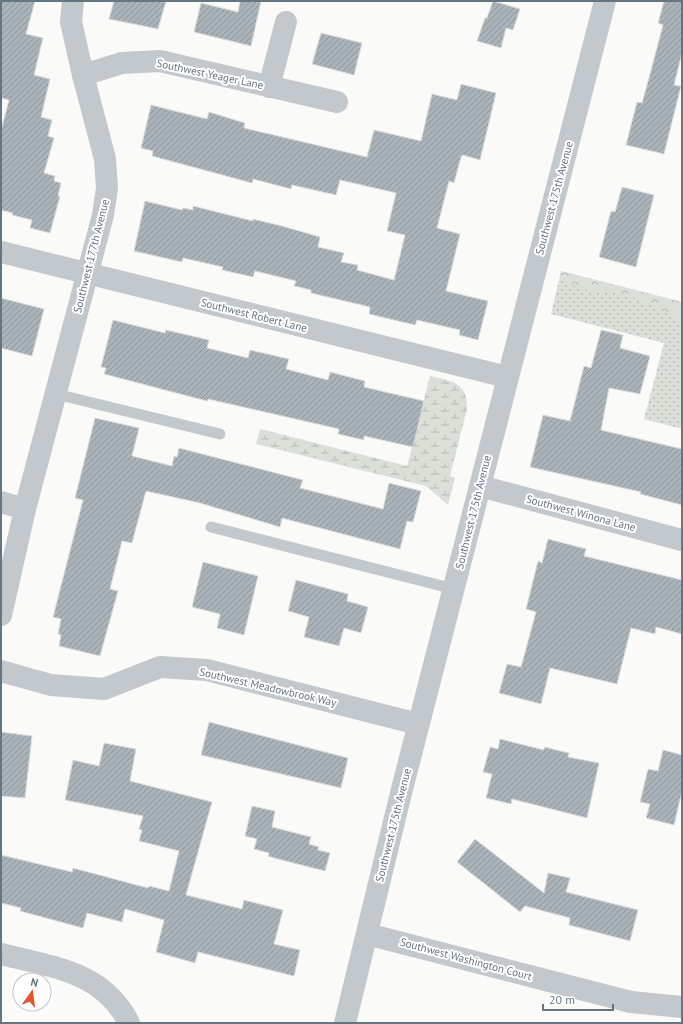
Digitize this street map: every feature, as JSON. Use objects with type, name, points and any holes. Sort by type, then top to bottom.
[{"type":"street","name":"Southwest 177th Avenue","points":[[25,509],[87,274],[102,215],[107,188],[106,160],[83,75],[71,22],[73,1]]},
{"type":"street","name":"Southwest 175th Avenue","points":[[345,1023],[418,724],[605,1]]},
{"type":"street","points":[[269,87],[286,22]]},
{"type":"street","name":"Southwest Yeager Lane","points":[[83,75],[122,63],[160,61],[337,102]]},
{"type":"street","name":"Southwest Robert Lane","points":[[1,252],[507,377]]},
{"type":"street","name":"Southwest Winona Lane","points":[[480,486],[682,540]]},
{"type":"street","points":[[1,502],[25,509],[1,615]]},
{"type":"street","name":"Southwest Meadowbrook Way","points":[[1,671],[51,685],[104,689],[160,667],[207,670],[418,724]]},
{"type":"street","name":"Southwest Washington Court","points":[[367,934],[631,1002],[682,1007]]},
{"type":"street","points":[[1,954],[66,970],[100,986],[114,999],[129,1023]]},
{"type":"lane","points":[[56,394],[220,434]]},
{"type":"lane","points":[[211,527],[454,589]]},
{"type":"green space","points":[[561,271],[682,302],[682,429],[644,419],[664,343],[551,314]]},
{"type":"green space","points":[[561,271],[682,302],[682,323],[677,318],[643,301],[610,291],[589,291],[565,282]]},
{"type":"green space","points":[[430,376],[445,379],[457,384],[465,393],[467,400],[467,409],[450,476],[455,478],[448,505],[426,486],[256,444],[260,429],[407,466]]},
{"type":"building","points":[[1,1],[35,1],[26,34],[43,38],[34,75],[50,79],[41,117],[52,120],[48,136],[54,138],[44,173],[55,176],[54,181],[61,183],[58,196],[60,196],[50,233],[30,228],[32,220],[12,215],[13,213],[1,210],[1,130],[9,100],[1,98]]},
{"type":"building","points":[[114,1],[166,1],[158,29],[109,19]]},
{"type":"building","points":[[240,1],[261,1],[251,46],[194,32],[201,3],[238,12]]},
{"type":"building","points":[[493,1],[520,9],[513,30],[506,28],[501,48],[477,41]]},
{"type":"building","points":[[664,1],[682,1],[682,53],[674,85],[681,86],[664,154],[626,145],[637,102],[642,103],[663,25],[658,23]]},
{"type":"building","points":[[321,33],[362,43],[354,75],[312,64]]},
{"type":"building","points":[[461,84],[496,93],[480,160],[463,155],[461,157],[454,183],[449,181],[437,228],[460,234],[446,291],[488,301],[478,340],[459,335],[460,330],[417,320],[415,325],[369,314],[370,307],[311,293],[311,290],[294,286],[296,281],[255,271],[253,277],[222,270],[223,267],[183,258],[182,262],[134,251],[145,201],[182,210],[183,208],[193,210],[193,206],[253,221],[253,219],[282,226],[320,237],[318,247],[344,253],[341,262],[358,265],[357,270],[394,280],[405,235],[387,231],[396,193],[340,180],[336,195],[292,185],[291,189],[253,179],[252,183],[152,156],[153,151],[141,148],[151,105],[207,119],[209,112],[245,123],[244,128],[367,157],[374,130],[421,141],[432,94],[457,100]]},
{"type":"building","points":[[622,187],[654,195],[636,267],[599,257],[611,211],[615,212]]},
{"type":"building","points":[[1,298],[44,309],[32,356],[1,348]]},
{"type":"building","points":[[113,320],[165,333],[166,330],[209,340],[207,348],[248,358],[250,350],[289,359],[286,369],[328,380],[330,372],[365,381],[364,387],[424,401],[413,447],[364,436],[364,440],[338,434],[339,429],[208,399],[207,401],[104,374],[106,368],[101,367]]},
{"type":"building","points":[[601,330],[623,335],[620,348],[650,356],[640,394],[609,388],[601,430],[682,449],[682,505],[640,494],[641,492],[530,467],[543,415],[570,421],[584,366],[591,368]]},
{"type":"building","points":[[95,418],[139,428],[132,456],[172,466],[174,456],[177,457],[179,448],[303,480],[300,488],[383,509],[389,483],[421,491],[413,522],[407,521],[400,549],[282,518],[280,527],[200,503],[146,491],[132,543],[122,541],[110,589],[118,591],[100,656],[59,646],[61,635],[58,634],[61,619],[53,617],[83,500],[75,498]]},
{"type":"building","points":[[548,539],[586,549],[584,556],[682,580],[682,634],[656,627],[655,634],[631,628],[617,684],[550,668],[541,704],[499,693],[507,664],[521,667],[536,612],[526,609],[538,561],[542,563]]},
{"type":"building","points":[[203,562],[258,576],[244,635],[217,628],[220,614],[192,607]]},
{"type":"building","points":[[296,580],[348,594],[347,601],[368,607],[361,633],[344,628],[339,646],[304,637],[309,617],[288,611]]},
{"type":"building","points":[[209,722],[348,758],[341,788],[201,755]]},
{"type":"building","points":[[1,732],[32,736],[25,798],[1,796]]},
{"type":"building","points":[[500,739],[544,750],[544,747],[569,753],[568,757],[599,763],[587,818],[512,799],[511,804],[486,798],[492,774],[483,772],[490,747],[498,749]]},
{"type":"building","points":[[104,743],[136,749],[130,781],[212,802],[186,895],[242,909],[244,900],[283,910],[274,944],[300,950],[294,976],[198,952],[195,963],[156,952],[164,920],[125,909],[122,922],[87,913],[83,928],[20,911],[21,908],[1,903],[1,855],[72,872],[73,868],[148,888],[149,886],[169,891],[179,851],[139,841],[142,830],[139,829],[143,816],[65,800],[73,760],[99,766]]},
{"type":"building","points":[[663,750],[682,755],[682,791],[674,825],[646,818],[650,804],[640,802],[648,769],[658,771]]},
{"type":"building","points":[[252,806],[275,811],[272,827],[311,837],[309,844],[319,847],[318,850],[330,853],[325,871],[268,856],[269,853],[254,849],[257,839],[245,836]]},
{"type":"building","points":[[475,839],[544,893],[548,873],[570,878],[566,892],[638,910],[630,941],[569,925],[570,918],[525,906],[520,912],[457,862]]}]
